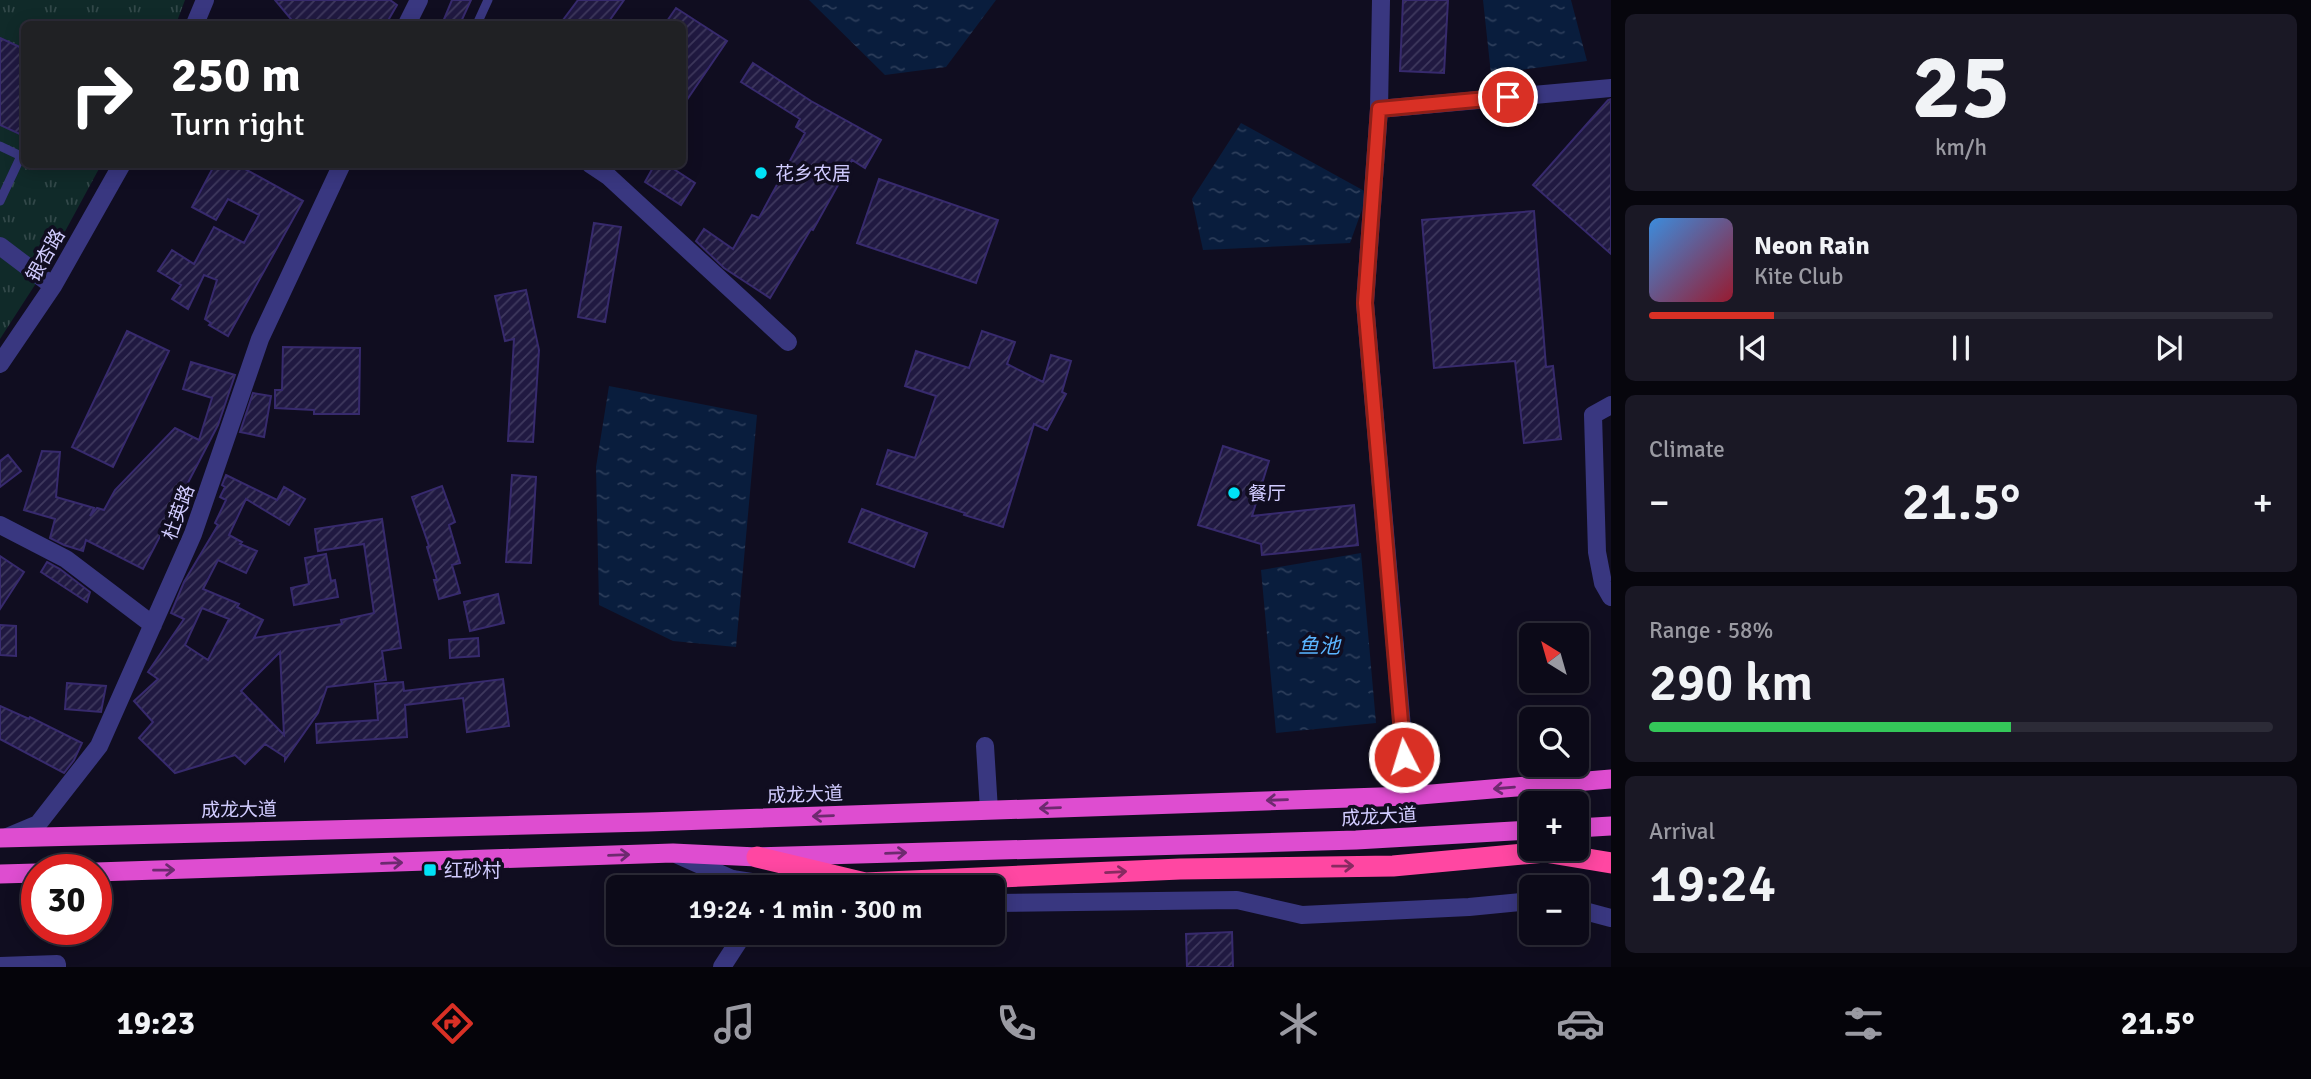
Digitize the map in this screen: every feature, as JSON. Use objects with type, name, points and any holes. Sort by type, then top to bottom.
[{"type":"highway","name":"成龙大道","points":[[2,838],[648,822],[1408,796],[1611,779]]},
{"type":"highway","points":[[1589,827],[1611,826]]},
{"type":"highway","name":"成龙大道","points":[[112,871],[673,853],[757,857],[1342,841],[1519,831]]},
{"type":"highway","points":[[757,857],[865,883],[1180,869],[1392,866],[1545,852],[1611,863]]},
{"type":"highway","points":[[0,874],[21,873]]},
{"type":"street","points":[[196,21],[205,0]]},
{"type":"street","points":[[408,21],[419,0]]},
{"type":"street","points":[[1381,0],[1379,109],[1365,303],[1408,796]]},
{"type":"street","points":[[1379,109],[1611,88]]},
{"type":"street","name":"银杏路","points":[[0,364],[53,286],[120,168]]},
{"type":"street","name":"杜英路","points":[[2,838],[38,824],[99,746],[193,534],[260,339],[340,168]]},
{"type":"street","points":[[596,168],[608,176],[788,342]]},
{"type":"street","points":[[0,246],[53,286]]},
{"type":"street","points":[[1611,405],[1593,415],[1597,552],[1603,583],[1611,597]]},
{"type":"street","points":[[0,525],[66,559],[153,625]]},
{"type":"street","points":[[985,746],[989,810]]},
{"type":"street","points":[[1572,783],[1572,791]]},
{"type":"street","points":[[673,853],[718,875]]},
{"type":"street","points":[[1005,903],[1237,900],[1302,915],[1519,902]]},
{"type":"street","points":[[1589,912],[1611,918]]},
{"type":"street","points":[[722,967],[736,945]]},
{"type":"street","points":[[0,966],[57,964],[57,967]]},
{"type":"lane","points":[[478,21],[488,0]]},
{"type":"lane","points":[[0,146],[21,156],[0,201]]},
{"type":"green space","points":[[0,0],[185,0],[177,21],[21,21],[21,168],[99,168],[42,274],[0,339]]},
{"type":"water","points":[[809,0],[996,0],[946,67],[885,75]]},
{"type":"water","points":[[1483,0],[1571,0],[1587,61],[1491,74]]},
{"type":"water","points":[[1241,123],[1368,193],[1350,243],[1203,250],[1192,199]]},
{"type":"water","points":[[609,386],[757,415],[736,647],[673,641],[599,605],[596,467]]},
{"type":"water","name":"鱼池","points":[[1361,553],[1376,723],[1276,733],[1261,570]]},
{"type":"building","points":[[275,0],[390,0],[397,5],[388,21],[292,21]]},
{"type":"building","points":[[452,0],[471,0],[461,21],[443,21]]},
{"type":"building","points":[[578,0],[624,0],[609,21],[562,21]]},
{"type":"building","points":[[1403,0],[1448,0],[1444,73],[1400,71]]},
{"type":"building","points":[[676,8],[727,41],[686,101],[686,21],[667,21]]},
{"type":"building","points":[[0,38],[21,48],[21,135],[0,125]]},
{"type":"building","points":[[753,63],[811,101],[881,140],[865,168],[852,160],[813,230],[811,229],[770,298],[724,268],[696,241],[704,229],[733,249],[752,215],[759,218],[805,133],[796,127],[800,119],[741,82]]},
{"type":"building","points":[[1611,99],[1611,254],[1533,185]]},
{"type":"building","points":[[213,168],[245,168],[303,201],[228,336],[209,325],[211,323],[205,319],[217,280],[204,275],[188,309],[172,299],[181,285],[158,271],[172,250],[194,264],[214,227],[244,243],[259,215],[228,199],[216,220],[192,207]]},
{"type":"building","points":[[653,168],[672,168],[695,183],[681,205],[645,182]]},
{"type":"building","points":[[879,179],[998,220],[976,283],[857,243]]},
{"type":"building","points":[[1534,211],[1546,367],[1553,366],[1561,439],[1524,443],[1515,361],[1434,368],[1422,220]]},
{"type":"building","points":[[594,223],[621,227],[605,322],[578,317]]},
{"type":"building","points":[[526,290],[539,350],[533,442],[508,441],[514,339],[505,341],[495,296]]},
{"type":"building","points":[[127,331],[169,351],[113,467],[72,447]]},
{"type":"building","points":[[982,331],[1015,342],[1007,364],[1043,382],[1051,355],[1071,361],[1062,392],[1066,394],[1047,430],[1034,424],[1003,527],[877,484],[888,450],[915,458],[936,396],[905,386],[916,351],[969,368]]},
{"type":"building","points":[[283,347],[360,348],[359,414],[314,414],[314,410],[275,408],[275,390],[282,390]]},
{"type":"building","points":[[191,362],[235,375],[218,425],[143,569],[86,540],[83,551],[50,538],[55,519],[24,510],[42,451],[60,452],[56,497],[94,508],[90,516],[97,508],[104,510],[115,490],[175,428],[199,440],[212,398],[183,389]]},
{"type":"building","points":[[253,393],[271,396],[264,437],[240,432]]},
{"type":"building","points":[[1223,446],[1269,461],[1252,516],[1354,505],[1358,545],[1262,555],[1261,544],[1198,525]]},
{"type":"building","points":[[8,455],[21,471],[0,487],[0,461]]},
{"type":"building","points":[[226,475],[277,500],[284,487],[305,499],[289,525],[246,499],[229,535],[242,542],[240,544],[257,551],[246,573],[218,560],[203,589],[239,604],[237,607],[263,620],[254,638],[342,624],[341,620],[374,613],[364,544],[318,551],[315,529],[382,519],[401,648],[382,651],[386,680],[327,687],[318,713],[285,760],[285,757],[265,744],[245,764],[235,755],[175,773],[139,738],[153,722],[134,701],[158,679],[148,672],[184,619],[171,613],[184,582],[218,525],[215,523],[226,500],[220,497],[225,487],[222,485]],"holes":[[[202,608],[229,619],[208,660],[185,645]],[[280,652],[284,735],[241,691]]]},
{"type":"building","points":[[512,475],[536,477],[531,563],[506,562]]},
{"type":"building","points":[[442,486],[455,522],[449,525],[460,563],[452,565],[460,593],[439,599],[434,580],[437,580],[427,547],[429,546],[412,497]]},
{"type":"building","points":[[862,509],[927,533],[914,567],[849,542]]},
{"type":"building","points":[[326,554],[331,581],[335,580],[338,597],[294,605],[291,588],[309,584],[305,558]]},
{"type":"building","points":[[0,556],[24,572],[0,609]]},
{"type":"building","points":[[47,562],[90,592],[87,602],[41,572]]},
{"type":"building","points":[[498,594],[504,623],[470,631],[464,602]]},
{"type":"building","points":[[0,625],[16,626],[16,656],[0,655]]},
{"type":"building","points":[[478,638],[479,656],[450,658],[449,640]]},
{"type":"building","points":[[503,679],[509,726],[467,732],[463,698],[405,705],[407,737],[317,743],[316,724],[378,720],[375,684],[403,682],[404,691]]},
{"type":"building","points":[[67,683],[106,686],[101,712],[65,709]]},
{"type":"building","points":[[0,706],[29,719],[30,717],[82,743],[64,773],[0,739]]},
{"type":"building","points":[[1232,932],[1233,967],[1187,967],[1186,934]]},
{"type":"place","name":"花乡农居","points":[[761,173]]},
{"type":"place","name":"餐厅","points":[[1234,493]]},
{"type":"place","name":"红砂村","points":[[430,870]]},
{"type":"route","points":[[1404,757],[1365,303],[1379,109],[1508,97]]}]
